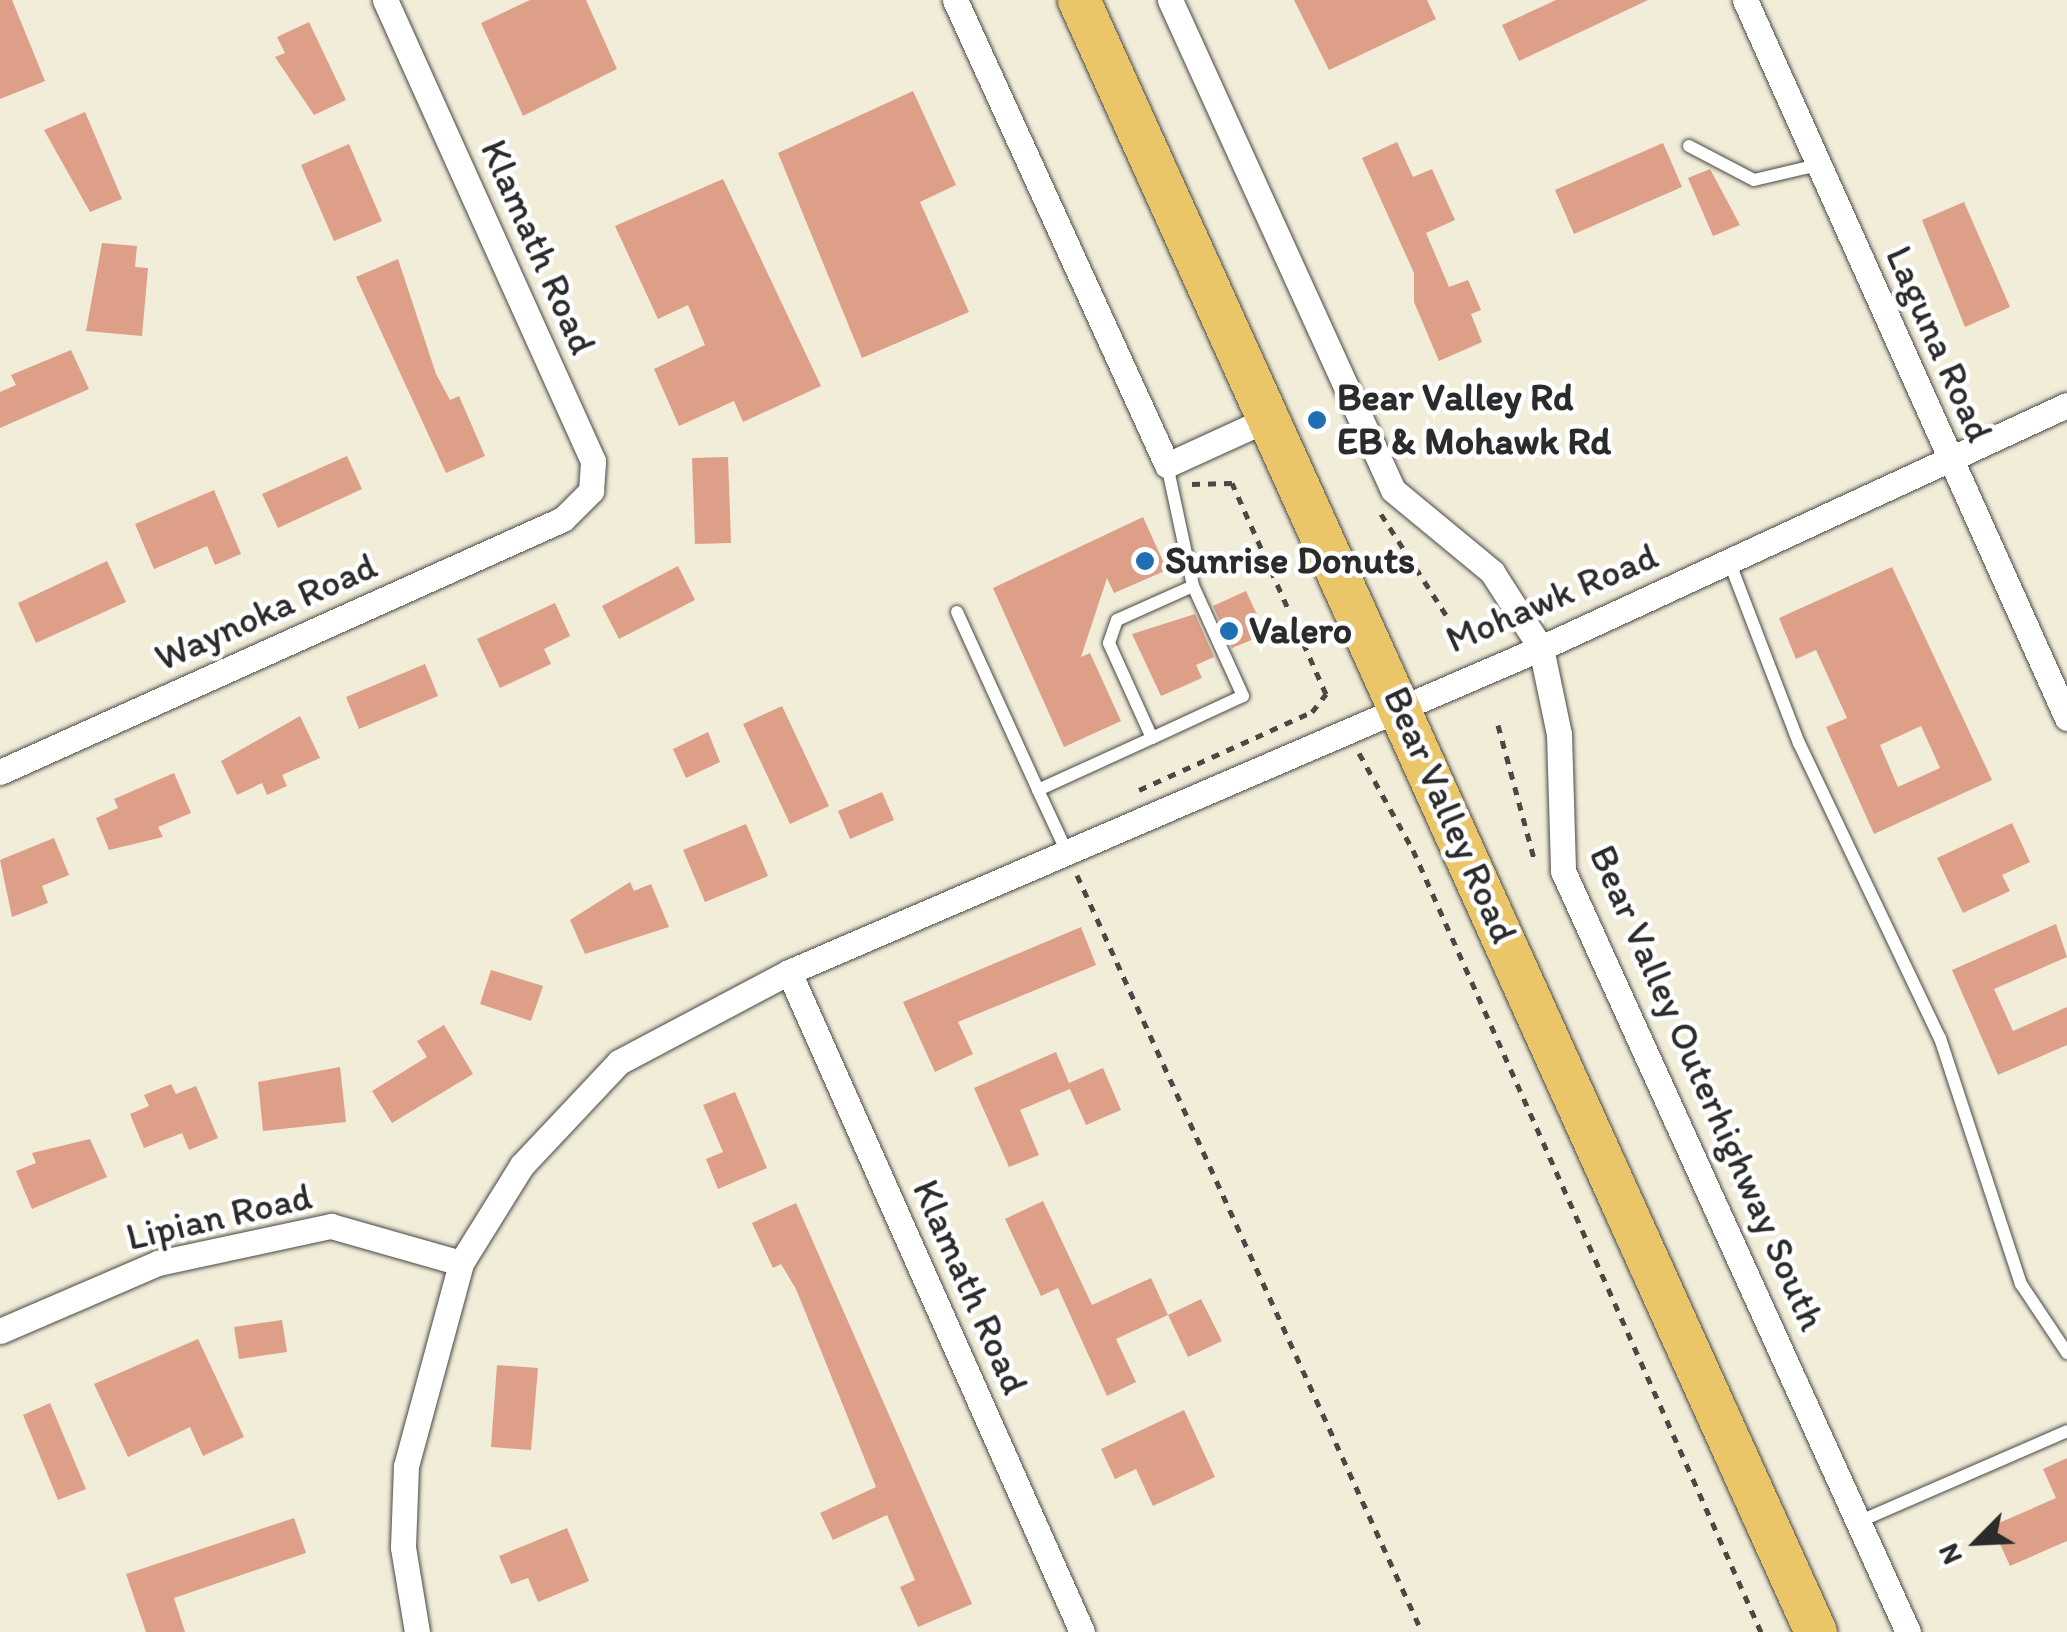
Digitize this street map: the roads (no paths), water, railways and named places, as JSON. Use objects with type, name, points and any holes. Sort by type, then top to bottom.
[{"type":"main road","name":"Bear Valley Road","points":[[1079,0],[1400,702],[1816,1632]]},
{"type":"street","name":"Klamath Road","points":[[385,0],[593,462],[590,491],[563,519]]},
{"type":"street","points":[[955,0],[1167,465],[1268,419]]},
{"type":"street","name":"Bear Valley Outerhighway South","points":[[1170,0],[1393,490],[1492,572],[1541,648],[1559,734],[1563,871],[1908,1632]]},
{"type":"street","name":"Laguna Road","points":[[1744,0],[2067,718]]},
{"type":"street","name":"Mohawk Road","points":[[417,1632],[403,1547],[406,1466],[461,1262],[522,1165],[619,1062],[789,972],[1071,861],[1400,702],[1541,648],[2067,405]]},
{"type":"street","name":"Waynoka Road","points":[[0,772],[563,519]]},
{"type":"street","name":"Klamath Road","points":[[789,972],[1082,1632]]},
{"type":"street","name":"Lipian Road","points":[[0,1330],[158,1263],[331,1226],[461,1262]]},
{"type":"lane","points":[[1689,146],[1754,180],[1818,166]]},
{"type":"lane","points":[[1038,790],[1244,696],[1193,586],[1167,465]]},
{"type":"lane","points":[[1730,561],[1799,742],[1940,1038],[2020,1284],[2067,1352]]},
{"type":"lane","points":[[1152,738],[1109,643],[1117,620],[1193,586]]},
{"type":"lane","points":[[957,612],[1071,861]]},
{"type":"lane","points":[[1858,1522],[2067,1431]]},
{"type":"place","name":"Bear Valley Rd EB & Mohawk Rd","points":[[1317,420]]},
{"type":"place","name":"Sunrise Donuts","points":[[1145,561]]},
{"type":"place","name":"Valero","points":[[1229,631]]}]
